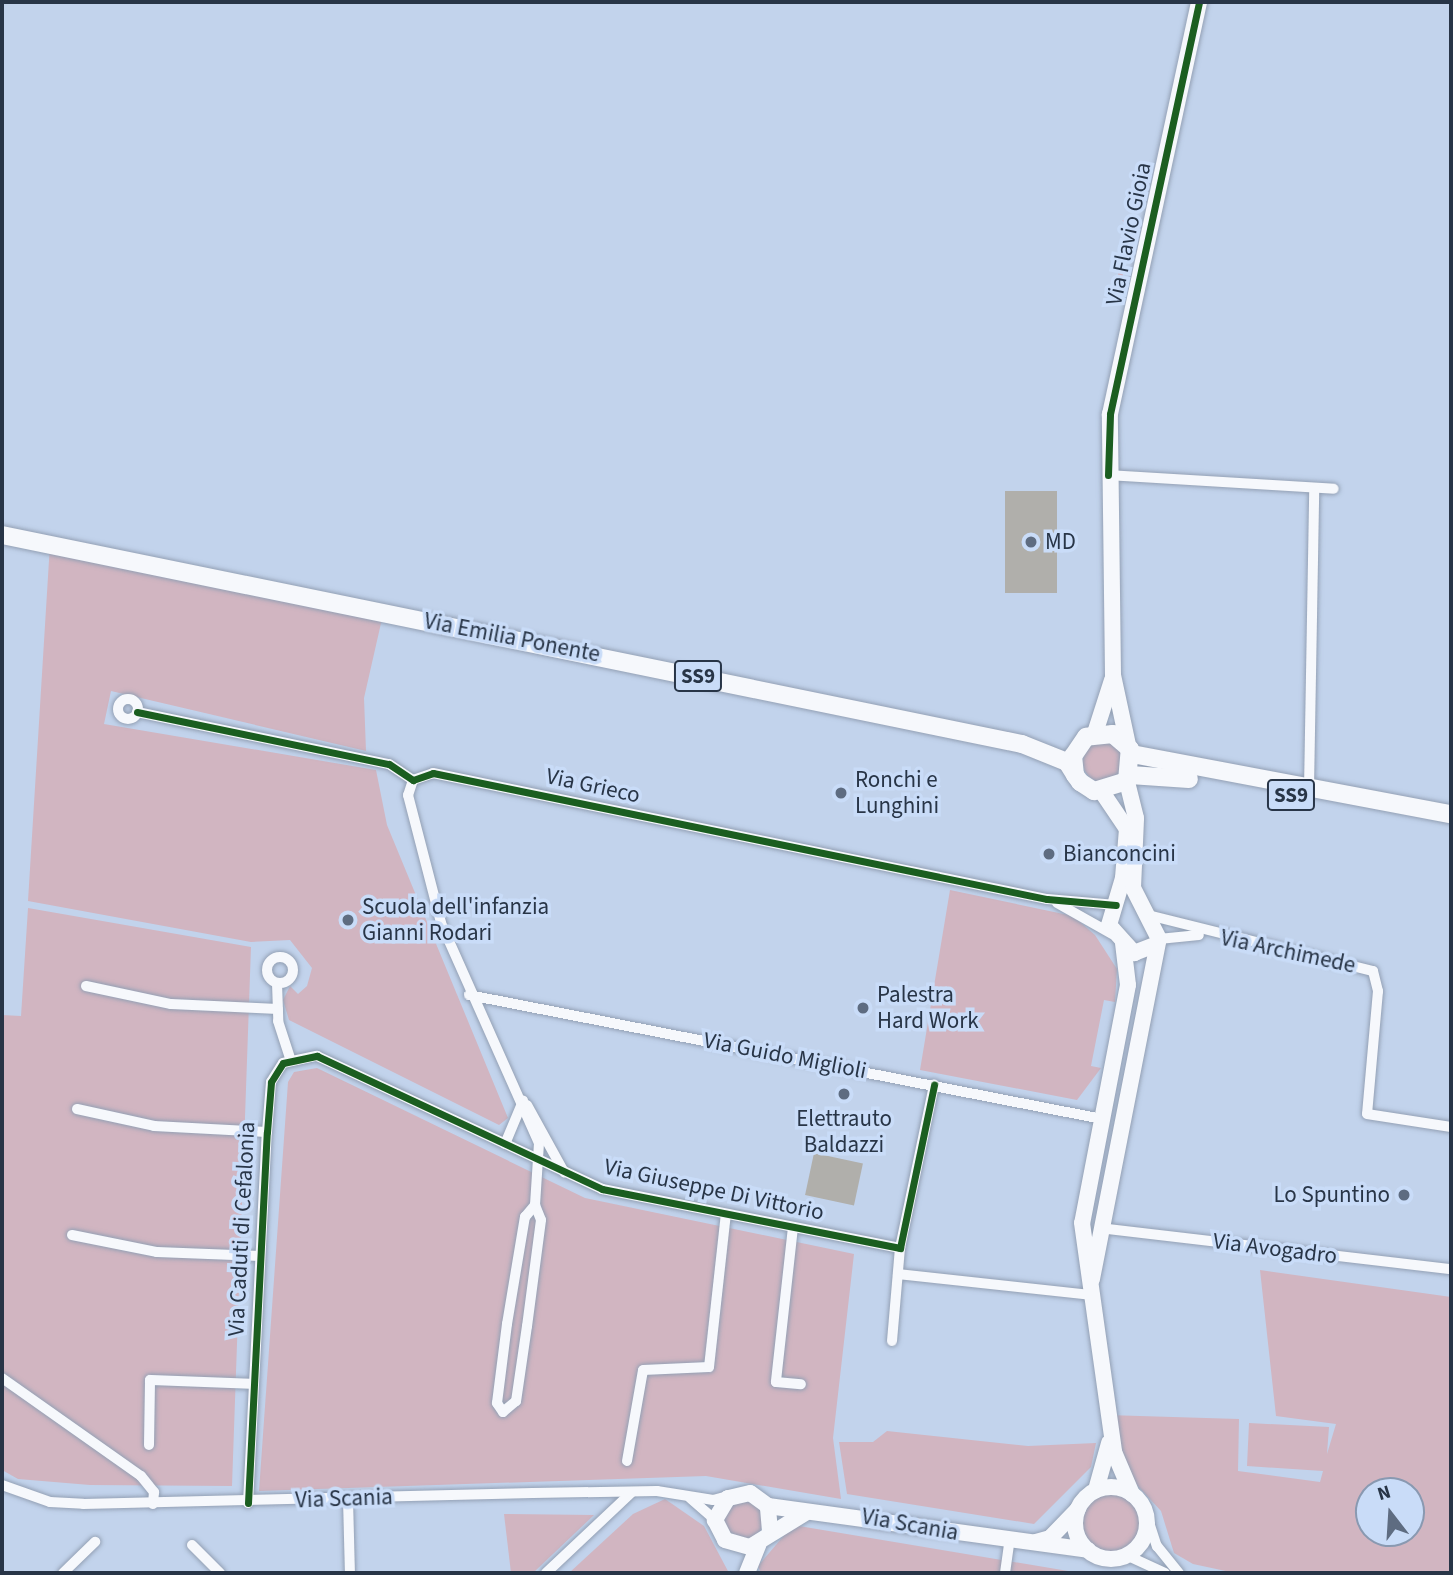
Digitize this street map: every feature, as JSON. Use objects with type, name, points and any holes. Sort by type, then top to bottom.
[{"type":"main road","name":"Via Flavio Gioia","points":[[1113,675],[1108,475],[1110,414],[1199,2]]},
{"type":"main road","name":"Via Emilia Ponente","points":[[2,535],[1022,744]]},
{"type":"main road","points":[[1095,733],[1113,675]]},
{"type":"main road","points":[[1090,1295],[1120,1122],[1158,942],[1142,909],[1136,818],[1129,778],[1136,753],[1113,675]]},
{"type":"main road","points":[[1027,1545],[1050,1538],[1096,1490],[1108,1461],[1110,1427],[1082,1223],[1128,985],[1121,942],[1108,920],[1116,905],[1127,829],[1102,792],[1075,775],[1078,744],[1095,733],[1113,734],[1136,753]]},
{"type":"main road","name":"SS9","points":[[1022,744],[1078,744]]},
{"type":"main road","name":"SS9","points":[[1022,744],[1067,762],[1075,775]]},
{"type":"main road","name":"SS9","points":[[1136,753],[1309,789],[1451,814]]},
{"type":"main road","points":[[1102,792],[1129,778]]},
{"type":"main road","name":"SS9","points":[[1129,778],[1451,821]]},
{"type":"main road","points":[[1116,905],[1142,909]]},
{"type":"main road","points":[[1121,942],[1139,954],[1158,942]]},
{"type":"main road","points":[[1102,1119],[1120,1122]]},
{"type":"main road","name":"Via Scania","points":[[1110,1427],[1132,1494],[1147,1516]]},
{"type":"main road","points":[[1096,1490],[1115,1487],[1132,1494]]},
{"type":"main road","name":"Via Scania","points":[[735,1494],[750,1493],[768,1506],[810,1510],[1009,1543],[1088,1550],[1106,1558],[1126,1555]]},
{"type":"main road","points":[[735,1494],[715,1520],[746,1573]]},
{"type":"main road","points":[[768,1506],[770,1531]]},
{"type":"main road","points":[[1078,1508],[1076,1531],[1088,1550]]},
{"type":"main road","points":[[746,1573],[759,1544],[770,1531],[810,1510]]},
{"type":"main road","points":[[1126,1555],[1143,1539],[1147,1516]]},
{"type":"main road","points":[[732,1545],[759,1544]]},
{"type":"street","points":[[1108,475],[1334,489]]},
{"type":"street","points":[[1309,789],[1314,488]]},
{"type":"street","points":[[137,712],[389,764],[413,780],[408,795],[421,855],[469,995],[535,1127],[539,1160],[535,1205],[541,1220],[518,1392],[513,1410],[503,1412],[497,1403],[507,1324],[525,1217],[535,1205]]},
{"type":"street","name":"Via Grieco","points":[[413,780],[433,773],[1048,899]]},
{"type":"street","points":[[1048,899],[1116,905]]},
{"type":"street","points":[[1048,899],[1091,917],[1121,942]]},
{"type":"street","name":"Via Archimede","points":[[1142,909],[1205,934],[1373,971],[1378,991],[1367,1114],[1451,1127]]},
{"type":"street","points":[[1158,942],[1205,934]]},
{"type":"street","points":[[277,983],[278,1009],[290,1058]]},
{"type":"street","points":[[86,986],[172,1004],[278,1009]]},
{"type":"street","name":"Via Guido Miglioli","points":[[469,995],[1102,1119]]},
{"type":"street","name":"Via Giuseppe Di Vittorio","points":[[290,1058],[317,1056],[602,1189],[900,1248]]},
{"type":"street","name":"Via Caduti di Cefalonia","points":[[248,1503],[252,1384],[271,1082],[290,1058]]},
{"type":"street","points":[[892,1341],[900,1248],[934,1086]]},
{"type":"street","points":[[505,1144],[523,1101]]},
{"type":"street","points":[[523,1101],[538,1115],[564,1172]]},
{"type":"street","name":"Via Caduti di Cefalonia","points":[[77,1109],[154,1126],[267,1132]]},
{"type":"street","points":[[627,1461],[643,1370],[709,1367],[726,1214]]},
{"type":"street","points":[[793,1227],[776,1382],[801,1384]]},
{"type":"street","name":"Via Avogadro","points":[[1100,1228],[1451,1269]]},
{"type":"street","points":[[72,1235],[157,1252],[260,1256]]},
{"type":"street","points":[[898,1273],[1090,1295]]},
{"type":"street","points":[[2,1378],[141,1476],[153,1492],[153,1504]]},
{"type":"street","points":[[149,1445],[150,1380],[252,1384]]},
{"type":"street","name":"Via Scania","points":[[2,1485],[50,1502],[153,1504],[632,1492],[690,1498],[735,1494]]},
{"type":"street","points":[[549,1572],[632,1492]]},
{"type":"street","points":[[690,1498],[715,1520]]},
{"type":"street","points":[[348,1499],[350,1573]]},
{"type":"street","name":"Via Scania","points":[[1147,1516],[1172,1571]]},
{"type":"street","points":[[63,1573],[95,1542]]},
{"type":"street","points":[[1005,1573],[1009,1543]]},
{"type":"street","points":[[192,1545],[220,1573]]},
{"type":"street","name":"Via Scania","points":[[1126,1555],[1172,1571]]},
{"type":"shaded area","points":[[1122,220],[1137,224],[1117,296],[1106,291],[1115,288],[1129,227]]},
{"type":"shaded area","points":[[50,544],[384,610],[364,698],[366,751],[111,691],[104,724],[376,770],[387,825],[508,1118],[499,1125],[289,1020],[283,1000],[290,986],[298,994],[307,986],[312,968],[290,940],[251,942],[28,901]]},
{"type":"shaded area","points":[[1103,742],[1117,748],[1123,762],[1117,776],[1103,782],[1089,776],[1083,762],[1089,748]]},
{"type":"shaded area","points":[[950,890],[1073,916],[1095,935],[1117,969],[1115,1002],[1104,1000],[1091,1066],[1101,1068],[1077,1100],[920,1070]]},
{"type":"shaded area","points":[[28,908],[251,947],[232,1486],[90,1485],[18,1479],[2,1470],[2,1015],[21,1016]]},
{"type":"shaded area","points":[[317,1068],[585,1198],[854,1254],[833,1438],[841,1499],[706,1476],[259,1491],[288,1082],[294,1072]]},
{"type":"shaded area","points":[[1260,1270],[1451,1297],[1451,1573],[1235,1573],[1193,1564],[1174,1553],[1161,1511],[1111,1457],[1107,1415],[1239,1419],[1238,1471],[1320,1482],[1323,1471],[1247,1466],[1249,1423],[1329,1427],[1327,1454],[1336,1424],[1276,1416]]},
{"type":"shaded area","points":[[887,1431],[1028,1446],[1096,1443],[1091,1467],[1034,1524],[847,1494],[839,1442],[873,1442]]},
{"type":"shaded area","points":[[1112,1494],[1123,1496],[1136,1507],[1141,1523],[1139,1534],[1128,1547],[1112,1552],[1101,1550],[1088,1539],[1083,1523],[1085,1512],[1096,1499]]},
{"type":"shaded area","points":[[665,1499],[704,1526],[729,1573],[569,1573],[633,1514]]},
{"type":"shaded area","points":[[743,1500],[751,1501],[757,1506],[762,1512],[762,1528],[757,1534],[751,1539],[743,1540],[735,1539],[729,1534],[724,1528],[723,1520],[724,1512],[729,1506],[735,1501]]},
{"type":"shaded area","points":[[504,1514],[594,1515],[533,1573],[511,1573]]},
{"type":"shaded area","points":[[793,1525],[1080,1573],[761,1573],[758,1566]]},
{"type":"building","name":"MD","points":[[1005,491],[1057,491],[1057,593],[1005,593]]},
{"type":"building","points":[[814,1153],[863,1163],[854,1205],[805,1195]]},
{"type":"cycle path","points":[[1108,475],[1110,414],[1199,2]]},
{"type":"cycle path","points":[[137,712],[389,764],[413,780],[433,773],[1047,899],[1116,905]]},
{"type":"cycle path","points":[[248,1503],[267,1132],[271,1082],[283,1063],[317,1056],[602,1189],[900,1248],[934,1085]]},
{"type":"place","name":"MD","points":[[1031,542]]},
{"type":"place","name":"Ronchi e Lunghini","points":[[841,793]]},
{"type":"place","name":"Bianconcini","points":[[1049,854]]},
{"type":"place","name":"Scuola dell'infanzia Gianni Rodari","points":[[348,920]]},
{"type":"place","name":"Palestra Hard Work","points":[[863,1008]]},
{"type":"place","name":"Elettrauto Baldazzi","points":[[844,1094]]},
{"type":"place","name":"Lo Spuntino","points":[[1404,1195]]}]
